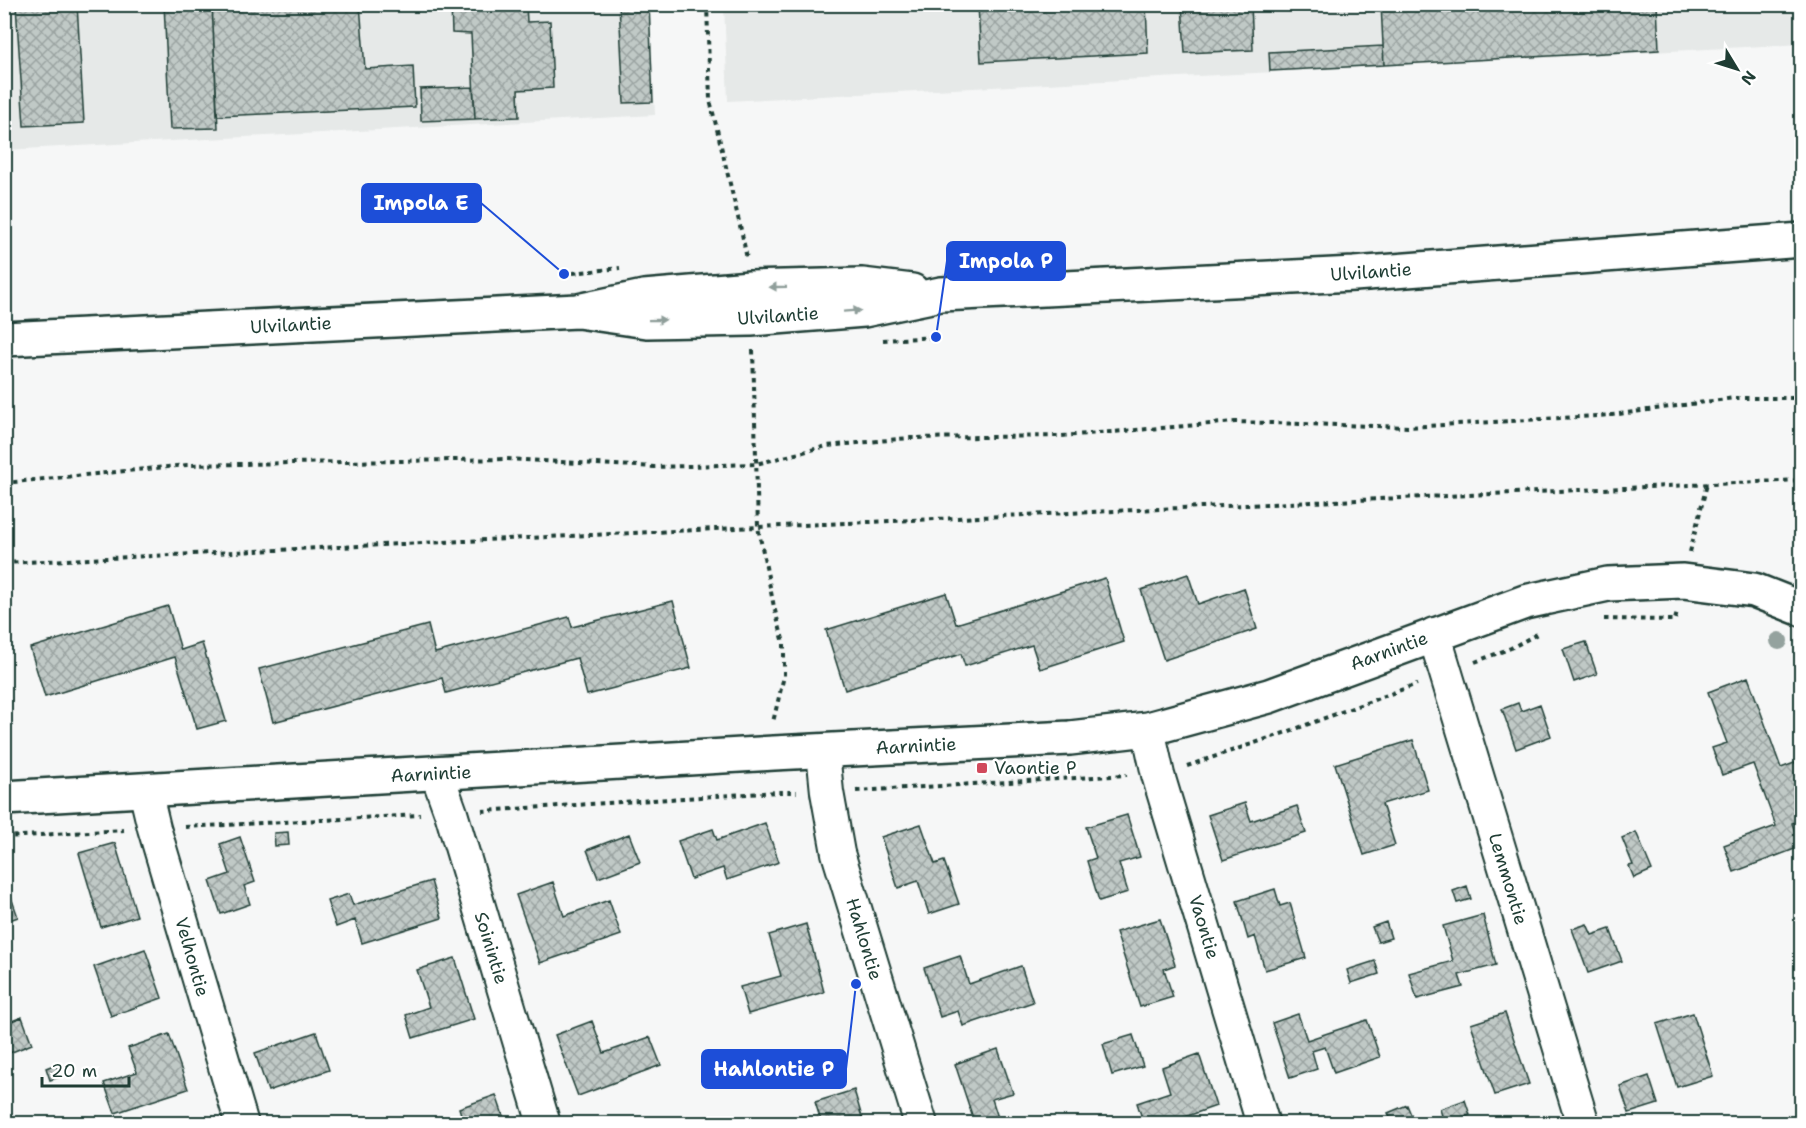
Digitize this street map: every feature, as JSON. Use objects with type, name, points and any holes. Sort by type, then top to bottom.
[{"type":"street","name":"Ulvilantie","points":[[4,339],[578,311],[648,321],[751,303],[864,310],[941,294],[1354,274],[1802,240]]},
{"type":"street","name":"Aarnintie","points":[[4,798],[1070,738],[1149,729],[1269,696],[1525,602],[1608,584],[1683,580],[1754,590],[1802,609]]},
{"type":"street","name":"Lemmontie","points":[[1434,634],[1583,1124]]},
{"type":"street","name":"Vaontie","points":[[1149,729],[1158,775],[1263,1124]]},
{"type":"street","name":"Hahlontie","points":[[823,752],[827,792],[838,853],[921,1124]]},
{"type":"street","name":"Soinintie","points":[[437,774],[451,813],[544,1124]]},
{"type":"street","name":"Velhontie","points":[[145,790],[154,828],[242,1124]]},
{"type":"path","points":[[707,4],[710,100],[742,234],[751,303],[758,527],[774,607],[784,643],[784,676],[773,722],[778,792]]},
{"type":"path","points":[[4,483],[187,465],[505,459],[654,467],[756,464],[827,446],[909,438],[1062,436],[1235,422],[1408,427],[1612,415],[1734,398],[1802,398]]},
{"type":"path","points":[[4,563],[1802,480]]},
{"type":"shaded area","points":[[1801,4],[1802,44],[728,101],[724,5]]},
{"type":"shaded area","points":[[5,5],[650,5],[655,115],[5,150]]},
{"type":"building","points":[[77,4],[84,123],[24,126],[16,5]]},
{"type":"building","points":[[164,4],[212,4],[218,128],[170,129]]},
{"type":"building","points":[[212,4],[360,4],[365,69],[413,66],[415,107],[217,116]]},
{"type":"building","points":[[451,4],[526,4],[527,22],[550,21],[553,88],[518,90],[519,117],[475,119],[471,34],[452,33]]},
{"type":"building","points":[[619,4],[649,4],[653,102],[624,103]]},
{"type":"building","points":[[978,4],[1146,4],[1148,53],[981,62]]},
{"type":"building","points":[[1182,4],[1251,4],[1253,50],[1185,53]]},
{"type":"building","points":[[1381,4],[1657,4],[1659,50],[1384,65]]},
{"type":"building","points":[[1383,46],[1384,65],[1270,71],[1269,52]]},
{"type":"building","points":[[473,87],[475,119],[421,121],[420,89]]},
{"type":"building","points":[[1188,574],[1198,604],[1244,588],[1257,629],[1164,660],[1141,590]]},
{"type":"building","points":[[1105,578],[1124,642],[1040,669],[1032,645],[965,666],[961,654],[845,690],[826,630],[946,593],[956,624]]},
{"type":"building","points":[[673,601],[691,668],[587,695],[577,658],[446,693],[442,678],[273,722],[259,669],[428,625],[435,653],[569,617],[572,627]]},
{"type":"building","points":[[168,606],[181,650],[202,643],[226,721],[197,729],[175,657],[45,697],[30,648]]},
{"type":"building","points":[[1586,642],[1597,674],[1574,682],[1563,649]]},
{"type":"building","points":[[1748,677],[1781,768],[1802,760],[1802,820],[1792,823],[1800,847],[1734,872],[1724,845],[1776,826],[1753,764],[1722,775],[1712,748],[1727,743],[1708,692]]},
{"type":"building","points":[[1518,703],[1521,711],[1540,704],[1551,736],[1516,749],[1502,709]]},
{"type":"building","points":[[1413,740],[1428,790],[1382,804],[1395,845],[1364,855],[1335,764]]},
{"type":"building","points":[[1245,803],[1251,821],[1297,806],[1306,833],[1223,860],[1208,815]]},
{"type":"building","points":[[1127,815],[1140,857],[1119,863],[1128,892],[1099,901],[1087,861],[1096,858],[1086,827]]},
{"type":"building","points":[[765,823],[779,862],[727,880],[723,868],[691,879],[678,841],[713,829],[717,840]]},
{"type":"building","points":[[921,824],[935,864],[944,861],[959,904],[929,914],[918,881],[898,888],[881,837]]},
{"type":"building","points":[[288,832],[289,845],[275,846],[274,833]]},
{"type":"building","points":[[1636,832],[1652,870],[1634,878],[1629,866],[1633,865],[1622,838]]},
{"type":"building","points":[[629,834],[640,862],[598,878],[587,850]]},
{"type":"building","points":[[240,837],[255,882],[244,886],[250,904],[221,914],[210,881],[230,874],[220,844]]},
{"type":"building","points":[[115,843],[137,916],[101,927],[79,853]]},
{"type":"building","points":[[4,877],[18,917],[4,922]]},
{"type":"building","points":[[431,881],[442,918],[362,943],[355,920],[336,927],[327,901],[349,894],[353,905]]},
{"type":"building","points":[[553,882],[564,916],[609,900],[621,935],[540,963],[516,895]]},
{"type":"building","points":[[1467,886],[1471,899],[1457,903],[1453,891]]},
{"type":"building","points":[[1275,889],[1280,906],[1290,903],[1306,958],[1265,970],[1255,936],[1248,939],[1237,901]]},
{"type":"building","points":[[1483,915],[1496,965],[1459,975],[1463,987],[1417,999],[1409,973],[1453,961],[1443,926]]},
{"type":"building","points":[[1160,919],[1175,965],[1164,969],[1173,997],[1140,1007],[1116,932]]},
{"type":"building","points":[[1386,922],[1391,938],[1378,942],[1372,927]]},
{"type":"building","points":[[806,924],[824,992],[748,1014],[740,987],[781,976],[769,935]]},
{"type":"building","points":[[1587,924],[1592,935],[1610,929],[1622,961],[1588,973],[1572,929]]},
{"type":"building","points":[[145,949],[162,998],[111,1016],[94,967]]},
{"type":"building","points":[[960,956],[969,984],[1021,966],[1033,1002],[963,1026],[958,1011],[940,1017],[924,968]]},
{"type":"building","points":[[455,958],[474,1019],[413,1038],[406,1015],[429,1007],[417,970]]},
{"type":"building","points":[[1375,961],[1379,974],[1351,983],[1347,970]]},
{"type":"building","points":[[1505,1013],[1529,1084],[1495,1095],[1471,1024]]},
{"type":"building","points":[[1693,1013],[1713,1076],[1677,1087],[1657,1024]]},
{"type":"building","points":[[1298,1014],[1307,1040],[1367,1020],[1380,1057],[1334,1073],[1325,1047],[1312,1051],[1317,1069],[1290,1078],[1272,1023]]},
{"type":"building","points":[[22,1017],[32,1044],[7,1054],[4,1047],[4,1024]]},
{"type":"building","points":[[592,1021],[604,1053],[650,1037],[661,1065],[578,1096],[555,1035]]},
{"type":"building","points":[[316,1032],[329,1070],[268,1091],[255,1053]]},
{"type":"building","points":[[169,1034],[188,1089],[115,1113],[104,1083],[137,1072],[128,1048]]},
{"type":"building","points":[[1133,1035],[1143,1066],[1112,1075],[1103,1044]]},
{"type":"building","points":[[998,1049],[1013,1093],[992,1099],[1000,1124],[975,1124],[955,1064]]},
{"type":"building","points":[[1199,1054],[1216,1106],[1165,1124],[1144,1124],[1137,1103],[1170,1092],[1162,1067]]},
{"type":"building","points":[[56,1064],[60,1077],[50,1080],[46,1068]]},
{"type":"building","points":[[1649,1076],[1658,1104],[1629,1113],[1620,1086]]},
{"type":"building","points":[[854,1090],[864,1124],[822,1124],[815,1102]]},
{"type":"building","points":[[496,1095],[506,1124],[464,1124],[459,1108]]},
{"type":"building","points":[[1465,1100],[1470,1115],[1444,1123],[1440,1109]]},
{"type":"building","points":[[1407,1105],[1415,1124],[1393,1124],[1388,1113]]},
{"type":"place","name":"Impola E","points":[[564,274]]},
{"type":"place","name":"Impola P","points":[[936,337]]},
{"type":"place","name":"Vaontie P","points":[[982,768]]},
{"type":"place","name":"Hahlontie P","points":[[856,984]]}]
